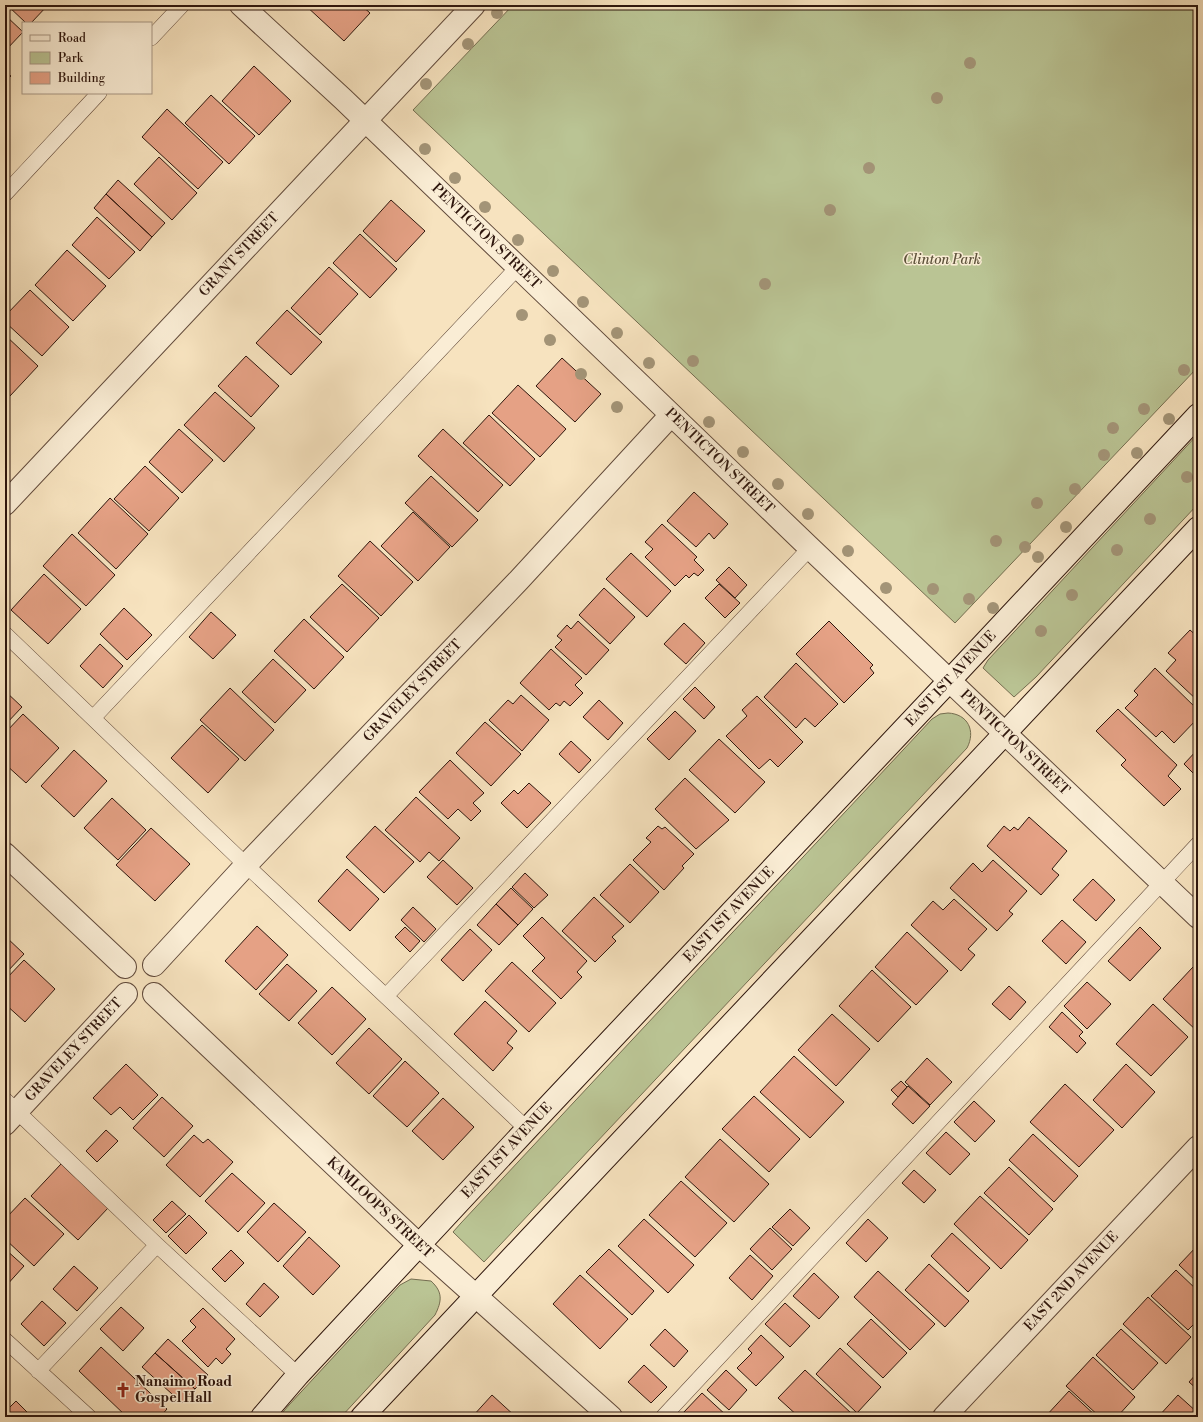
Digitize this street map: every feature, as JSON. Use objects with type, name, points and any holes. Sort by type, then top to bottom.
[{"type":"street","name":"PENTICTON STREET","points":[[241,5],[518,267],[1161,884],[1198,917]]},
{"type":"street","name":"GRANT STREET","points":[[5,504],[366,122],[474,5]]},
{"type":"street","name":"GRAVELEY STREET","points":[[154,965],[246,865],[519,580],[671,415]]},
{"type":"street","name":"EAST 1ST AVENUE","points":[[262,1417],[298,1375],[420,1246],[527,1129],[1198,415]]},
{"type":"street","points":[[362,1417],[477,1297],[1198,528]]},
{"type":"street","points":[[5,854],[124,967]]},
{"type":"street","points":[[135,960],[148,961],[154,965],[160,976],[160,983],[154,994],[143,1000],[137,1000],[122,990],[120,978],[124,967],[135,960]]},
{"type":"street","name":"GRAVELEY STREET","points":[[9,1112],[126,994]]},
{"type":"street","name":"KAMLOOPS STREET","points":[[154,994],[420,1246],[611,1417]]},
{"type":"street","name":"EAST 2ND AVENUE","points":[[944,1417],[1198,1147]]},
{"type":"lane","points":[[152,37],[182,5]]},
{"type":"lane","points":[[5,194],[98,94]]},
{"type":"lane","points":[[93,718],[518,267]]},
{"type":"lane","points":[[386,996],[810,548]]},
{"type":"lane","points":[[5,634],[246,865],[527,1129]]},
{"type":"lane","points":[[663,1417],[1198,844]]},
{"type":"lane","points":[[9,1112],[157,1245],[298,1375]]},
{"type":"lane","points":[[38,1371],[157,1245]]},
{"type":"lane","points":[[5,1340],[89,1417]]},
{"type":"green space","name":"Clinton Park","points":[[513,5],[1198,5],[1198,367],[955,623],[413,110]]},
{"type":"green space","points":[[1198,434],[1198,504],[1036,677],[1014,697],[983,668],[988,660]]},
{"type":"green space","points":[[948,713],[961,716],[968,724],[971,736],[967,748],[484,1262],[453,1232],[932,719],[940,714]]},
{"type":"green space","points":[[411,1279],[431,1281],[438,1289],[440,1301],[435,1315],[341,1417],[279,1417],[400,1285]]},
{"type":"building","points":[[7,5],[48,5],[32,22],[25,22]]},
{"type":"building","points":[[305,5],[361,5],[370,13],[344,41]]},
{"type":"building","points":[[366,5],[374,5],[370,9]]},
{"type":"building","points":[[5,15],[22,31],[22,33],[5,51]]},
{"type":"building","points":[[254,66],[291,101],[259,135],[222,101]]},
{"type":"building","points":[[5,71],[11,76],[5,82]]},
{"type":"building","points":[[211,95],[255,136],[229,164],[185,123]]},
{"type":"building","points":[[167,109],[223,162],[198,189],[142,137]]},
{"type":"building","points":[[159,157],[197,193],[172,220],[134,184]]},
{"type":"building","points":[[118,180],[165,223],[152,237],[106,194]]},
{"type":"building","points":[[106,194],[152,237],[140,251],[94,208]]},
{"type":"building","points":[[391,200],[425,231],[396,262],[363,231]]},
{"type":"building","points":[[97,217],[135,252],[109,279],[72,245]]},
{"type":"building","points":[[360,234],[397,269],[370,298],[333,263]]},
{"type":"building","points":[[67,250],[106,286],[73,321],[35,285]]},
{"type":"building","points":[[329,267],[358,294],[320,335],[291,308]]},
{"type":"building","points":[[30,290],[69,327],[42,356],[5,322],[5,316]]},
{"type":"building","points":[[287,310],[322,342],[291,375],[256,343]]},
{"type":"building","points":[[5,335],[38,366],[10,396],[5,391]]},
{"type":"building","points":[[246,356],[279,386],[251,417],[218,386]]},
{"type":"building","points":[[562,358],[601,394],[575,422],[536,386]]},
{"type":"building","points":[[518,385],[566,429],[540,457],[492,413]]},
{"type":"building","points":[[215,392],[255,428],[224,462],[184,425]]},
{"type":"building","points":[[489,415],[535,459],[510,486],[463,443]]},
{"type":"building","points":[[179,429],[213,460],[182,493],[149,462]]},
{"type":"building","points":[[443,429],[503,485],[478,512],[418,456]]},
{"type":"building","points":[[145,466],[179,498],[149,531],[114,499]]},
{"type":"building","points":[[431,476],[478,520],[452,547],[405,503]]},
{"type":"building","points":[[694,492],[728,524],[714,539],[709,533],[696,547],[667,521]]},
{"type":"building","points":[[110,498],[148,534],[116,569],[78,533]]},
{"type":"building","points":[[413,512],[450,547],[418,581],[381,546]]},
{"type":"building","points":[[662,524],[697,557],[694,560],[704,570],[698,576],[694,573],[689,578],[686,575],[675,586],[645,557],[653,549],[645,542]]},
{"type":"building","points":[[72,534],[115,575],[86,606],[43,566]]},
{"type":"building","points":[[370,541],[413,582],[381,616],[338,576]]},
{"type":"building","points":[[631,553],[671,591],[647,617],[606,579]]},
{"type":"building","points":[[729,567],[747,585],[735,598],[716,580]]},
{"type":"building","points":[[44,574],[81,609],[48,644],[11,610]]},
{"type":"building","points":[[342,584],[379,618],[347,652],[310,617]]},
{"type":"building","points":[[719,584],[740,603],[725,618],[705,598]]},
{"type":"building","points":[[604,588],[635,617],[610,644],[579,615]]},
{"type":"building","points":[[124,608],[152,635],[127,660],[100,634]]},
{"type":"building","points":[[211,612],[236,635],[213,659],[189,637]]},
{"type":"building","points":[[304,619],[344,657],[314,689],[274,651]]},
{"type":"building","points":[[578,621],[609,650],[586,675],[555,647],[562,640],[557,636],[567,625],[571,629]]},
{"type":"building","points":[[829,621],[873,665],[870,668],[874,673],[844,703],[796,654]]},
{"type":"building","points":[[684,623],[705,643],[686,664],[664,644]]},
{"type":"building","points":[[1190,630],[1198,637],[1198,701],[1166,671],[1176,660],[1168,653]]},
{"type":"building","points":[[100,644],[123,666],[103,688],[80,666]]},
{"type":"building","points":[[551,649],[582,678],[575,685],[583,693],[570,706],[564,701],[560,706],[556,703],[549,710],[520,683]]},
{"type":"building","points":[[273,659],[306,690],[275,723],[242,692]]},
{"type":"building","points":[[796,663],[838,704],[815,727],[805,718],[796,728],[764,697]]},
{"type":"building","points":[[1155,668],[1198,710],[1198,718],[1174,743],[1162,731],[1156,737],[1125,708],[1138,695],[1134,691]]},
{"type":"building","points":[[695,687],[715,707],[704,719],[683,699]]},
{"type":"building","points":[[230,688],[274,730],[245,761],[200,720]]},
{"type":"building","points":[[5,691],[22,707],[5,725]]},
{"type":"building","points":[[521,695],[549,720],[522,751],[489,720],[508,700],[513,704]]},
{"type":"building","points":[[757,696],[803,742],[778,767],[770,759],[759,769],[726,736],[747,716],[742,710]]},
{"type":"building","points":[[599,700],[623,723],[608,740],[583,717]]},
{"type":"building","points":[[1118,709],[1177,765],[1168,776],[1181,789],[1164,806],[1121,765],[1126,760],[1096,731]]},
{"type":"building","points":[[675,711],[696,731],[669,760],[647,739]]},
{"type":"building","points":[[23,714],[59,748],[26,783],[5,764],[5,733]]},
{"type":"building","points":[[485,722],[521,754],[491,786],[456,753]]},
{"type":"building","points":[[202,725],[239,759],[208,793],[171,758]]},
{"type":"building","points":[[719,739],[765,782],[735,813],[689,770]]},
{"type":"building","points":[[571,741],[591,760],[579,773],[559,754]]},
{"type":"building","points":[[1198,749],[1198,778],[1184,764]]},
{"type":"building","points":[[74,750],[107,781],[74,817],[41,786]]},
{"type":"building","points":[[450,760],[484,793],[473,803],[481,811],[471,821],[458,809],[448,819],[419,792]]},
{"type":"building","points":[[685,778],[729,820],[696,849],[655,809]]},
{"type":"building","points":[[529,783],[551,803],[527,828],[501,803],[514,790],[518,794]]},
{"type":"building","points":[[416,797],[460,838],[439,861],[429,852],[420,862],[385,830]]},
{"type":"building","points":[[112,798],[146,830],[118,860],[84,828]]},
{"type":"building","points":[[1029,817],[1067,851],[1052,869],[1059,875],[1041,895],[987,846],[1004,826],[1010,831],[1014,827],[1018,830]]},
{"type":"building","points":[[375,826],[414,862],[384,893],[346,857]]},
{"type":"building","points":[[658,826],[662,829],[665,827],[694,854],[682,866],[684,868],[664,890],[633,860],[651,842],[646,838]]},
{"type":"building","points":[[151,828],[190,864],[155,901],[116,865]]},
{"type":"building","points":[[443,860],[473,888],[457,905],[427,877]]},
{"type":"building","points":[[993,860],[1027,891],[1009,911],[1013,914],[997,931],[950,888],[973,863],[982,872]]},
{"type":"building","points":[[630,864],[659,892],[630,923],[600,895]]},
{"type":"building","points":[[347,869],[379,899],[350,931],[318,901]]},
{"type":"building","points":[[525,873],[548,895],[534,908],[512,887]]},
{"type":"building","points":[[1093,879],[1115,900],[1096,921],[1073,900]]},
{"type":"building","points":[[511,888],[533,909],[518,925],[496,904]]},
{"type":"building","points":[[594,897],[624,926],[612,937],[616,941],[595,962],[562,931]]},
{"type":"building","points":[[954,899],[987,929],[968,949],[975,955],[961,971],[911,925],[933,901],[943,910]]},
{"type":"building","points":[[496,904],[518,925],[499,945],[477,925]]},
{"type":"building","points":[[413,907],[436,929],[424,942],[401,920]]},
{"type":"building","points":[[542,917],[587,961],[577,972],[582,977],[561,999],[532,971],[545,958],[523,936]]},
{"type":"building","points":[[1062,920],[1086,942],[1066,964],[1042,941]]},
{"type":"building","points":[[257,926],[288,955],[256,990],[225,961]]},
{"type":"building","points":[[405,927],[420,941],[410,952],[395,937]]},
{"type":"building","points":[[1140,927],[1161,948],[1130,981],[1108,961]]},
{"type":"building","points":[[470,929],[492,950],[463,981],[441,960]]},
{"type":"building","points":[[907,932],[948,971],[916,1005],[875,967]]},
{"type":"building","points":[[5,936],[24,954],[5,974]]},
{"type":"building","points":[[24,960],[55,989],[25,1022],[5,1004],[5,980]]},
{"type":"building","points":[[512,962],[556,1003],[529,1032],[485,991]]},
{"type":"building","points":[[287,964],[317,991],[289,1021],[259,994]]},
{"type":"building","points":[[1193,967],[1198,972],[1198,1032],[1163,999]]},
{"type":"building","points":[[872,970],[911,1007],[878,1042],[839,1006]]},
{"type":"building","points":[[1087,982],[1111,1004],[1087,1029],[1064,1006]]},
{"type":"building","points":[[1009,986],[1026,1002],[1010,1020],[992,1004]]},
{"type":"building","points":[[332,987],[366,1019],[332,1055],[298,1023]]},
{"type":"building","points":[[485,1001],[517,1031],[507,1043],[513,1048],[493,1071],[454,1034]]},
{"type":"building","points":[[1153,1004],[1188,1037],[1151,1076],[1116,1044]]},
{"type":"building","points":[[1062,1012],[1083,1032],[1079,1036],[1086,1043],[1077,1053],[1049,1027]]},
{"type":"building","points":[[832,1014],[870,1049],[836,1086],[798,1050]]},
{"type":"building","points":[[369,1028],[402,1059],[369,1094],[336,1063]]},
{"type":"building","points":[[794,1056],[844,1102],[810,1138],[760,1092]]},
{"type":"building","points":[[927,1058],[952,1082],[930,1105],[905,1082]]},
{"type":"building","points":[[405,1061],[439,1093],[407,1127],[373,1096]]},
{"type":"building","points":[[126,1064],[158,1095],[133,1120],[120,1107],[111,1115],[93,1098]]},
{"type":"building","points":[[1126,1064],[1155,1092],[1122,1128],[1093,1100]]},
{"type":"building","points":[[901,1081],[907,1087],[898,1097],[891,1090]]},
{"type":"building","points":[[1065,1084],[1114,1130],[1079,1167],[1030,1122]]},
{"type":"building","points":[[908,1086],[930,1106],[913,1124],[892,1104]]},
{"type":"building","points":[[754,1096],[800,1139],[769,1172],[722,1129]]},
{"type":"building","points":[[162,1097],[193,1126],[164,1157],[133,1128]]},
{"type":"building","points":[[443,1098],[474,1127],[443,1160],[412,1131]]},
{"type":"building","points":[[974,1101],[995,1121],[975,1142],[954,1122]]},
{"type":"building","points":[[106,1130],[118,1141],[97,1162],[86,1151]]},
{"type":"building","points":[[946,1132],[970,1154],[950,1175],[926,1153]]},
{"type":"building","points":[[1033,1134],[1078,1176],[1054,1202],[1009,1160]]},
{"type":"building","points":[[194,1135],[203,1143],[208,1139],[233,1162],[200,1197],[166,1165]]},
{"type":"building","points":[[720,1139],[769,1184],[734,1222],[685,1177]]},
{"type":"building","points":[[61,1164],[108,1208],[78,1240],[31,1196]]},
{"type":"building","points":[[1009,1167],[1053,1209],[1029,1235],[984,1193]]},
{"type":"building","points":[[914,1170],[936,1190],[924,1203],[902,1183]]},
{"type":"building","points":[[232,1173],[265,1203],[238,1232],[205,1201]]},
{"type":"building","points":[[681,1181],[727,1223],[695,1257],[649,1215]]},
{"type":"building","points":[[980,1196],[1028,1240],[1001,1269],[954,1224]]},
{"type":"building","points":[[25,1198],[64,1234],[34,1266],[5,1239],[5,1219]]},
{"type":"building","points":[[172,1201],[186,1214],[166,1233],[153,1220]]},
{"type":"building","points":[[274,1203],[306,1232],[278,1262],[247,1232]]},
{"type":"building","points":[[790,1209],[810,1228],[793,1246],[772,1227]]},
{"type":"building","points":[[189,1215],[207,1233],[186,1254],[168,1236]]},
{"type":"building","points":[[644,1219],[694,1265],[668,1293],[618,1246]]},
{"type":"building","points":[[868,1219],[888,1238],[866,1262],[846,1243]]},
{"type":"building","points":[[770,1228],[792,1249],[772,1270],[750,1249]]},
{"type":"building","points":[[952,1233],[990,1268],[968,1292],[931,1256]]},
{"type":"building","points":[[309,1237],[340,1266],[313,1295],[283,1266]]},
{"type":"building","points":[[1198,1245],[1198,1283],[1179,1265]]},
{"type":"building","points":[[5,1249],[24,1266],[5,1287]]},
{"type":"building","points":[[609,1249],[654,1291],[632,1315],[586,1272]]},
{"type":"building","points":[[231,1250],[244,1263],[225,1282],[212,1269]]},
{"type":"building","points":[[750,1255],[773,1276],[752,1300],[729,1278]]},
{"type":"building","points":[[929,1264],[969,1301],[945,1327],[905,1290]]},
{"type":"building","points":[[74,1266],[98,1288],[77,1311],[53,1289]]},
{"type":"building","points":[[1176,1270],[1198,1291],[1198,1320],[1188,1330],[1151,1296]]},
{"type":"building","points":[[878,1271],[935,1324],[910,1350],[854,1297]]},
{"type":"building","points":[[814,1273],[839,1297],[819,1319],[793,1296]]},
{"type":"building","points":[[580,1275],[628,1319],[600,1349],[553,1304]]},
{"type":"building","points":[[264,1283],[279,1297],[260,1317],[246,1304]]},
{"type":"building","points":[[1148,1297],[1191,1337],[1166,1364],[1123,1324]]},
{"type":"building","points":[[42,1301],[66,1323],[44,1346],[21,1324]]},
{"type":"building","points":[[785,1303],[810,1326],[790,1347],[765,1324]]},
{"type":"building","points":[[121,1307],[144,1328],[123,1351],[100,1329]]},
{"type":"building","points":[[203,1308],[235,1339],[226,1349],[231,1354],[222,1364],[216,1358],[208,1367],[182,1341],[196,1327],[190,1321]]},
{"type":"building","points":[[871,1319],[907,1353],[883,1378],[847,1344]]},
{"type":"building","points":[[665,1329],[688,1351],[674,1367],[650,1345]]},
{"type":"building","points":[[1121,1329],[1158,1363],[1133,1390],[1096,1355]]},
{"type":"building","points":[[761,1335],[784,1357],[756,1386],[737,1368],[752,1353],[748,1349]]},
{"type":"building","points":[[168,1339],[208,1375],[195,1389],[155,1353]]},
{"type":"building","name":"Nanaimo Road Gospel Hall","points":[[101,1347],[167,1409],[160,1417],[127,1417],[79,1371]]},
{"type":"building","points":[[840,1348],[881,1387],[857,1413],[816,1374]]},
{"type":"building","points":[[155,1353],[195,1389],[182,1403],[142,1367]]},
{"type":"building","points":[[1093,1357],[1135,1397],[1117,1417],[1100,1417],[1066,1386]]},
{"type":"building","points":[[644,1365],[667,1387],[651,1403],[628,1382]]},
{"type":"building","points":[[726,1370],[747,1390],[729,1410],[707,1390]]},
{"type":"building","points":[[805,1370],[852,1414],[849,1417],[799,1417],[778,1398]]},
{"type":"building","points":[[1198,1372],[1198,1390],[1189,1382]]},
{"type":"building","points":[[1069,1391],[1097,1417],[1045,1417]]},
{"type":"building","points":[[702,1393],[727,1416],[688,1417],[683,1413]]},
{"type":"building","points":[[492,1395],[516,1417],[472,1417]]},
{"type":"building","points":[[1178,1395],[1198,1413],[1198,1417],[1158,1417]]},
{"type":"building","points":[[16,1401],[32,1417],[5,1417],[5,1412]]},
{"type":"place","name":"Nanaimo Road Gospel Hall","points":[[123,1390]]}]
